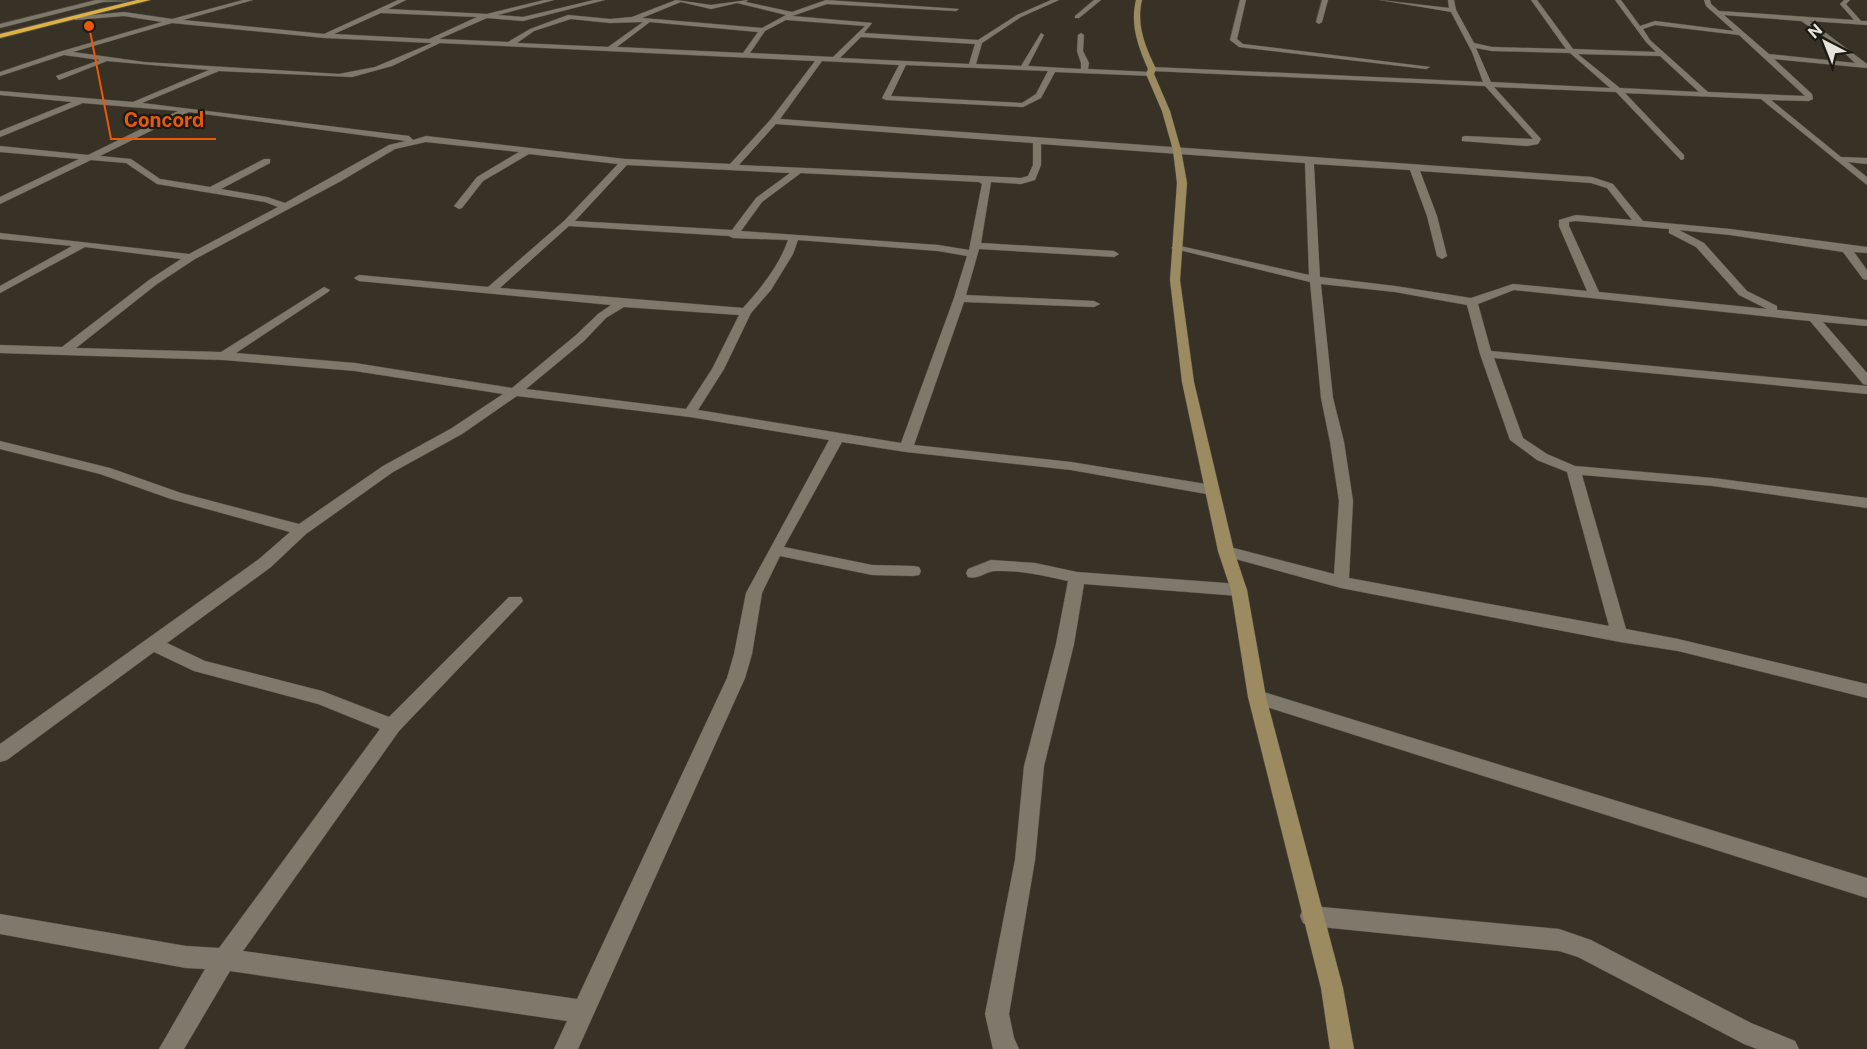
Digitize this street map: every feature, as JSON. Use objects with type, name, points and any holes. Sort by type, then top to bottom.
[{"type":"highway","points":[[0,31],[146,0]]},
{"type":"highway","points":[[0,36],[129,2]]},
{"type":"street","points":[[0,26],[102,0],[129,2]]},
{"type":"street","points":[[0,74],[61,53],[250,0]]},
{"type":"street","points":[[311,2],[321,0]]},
{"type":"street","points":[[325,36],[403,0]]},
{"type":"street","points":[[518,0],[539,4]]},
{"type":"street","points":[[429,41],[482,17],[551,0]]},
{"type":"street","points":[[382,11],[442,12],[523,19],[602,0]]},
{"type":"street","points":[[546,14],[610,21],[633,19],[680,0],[711,7],[742,1],[789,16],[870,24],[834,60]]},
{"type":"street","points":[[908,6],[918,0]]},
{"type":"street","points":[[860,34],[979,42],[1019,16],[1056,0]]},
{"type":"street","points":[[1077,17],[1098,0]]},
{"type":"street","points":[[1132,0],[1139,0],[1136,16],[1137,32],[1166,111],[1177,150],[1182,196],[1175,280],[1185,364],[1226,551],[1239,590],[1257,697],[1311,916],[1332,988],[1342,1049]]},
{"type":"street","points":[[1243,0],[1233,40],[1241,46],[1426,68]]},
{"type":"street","points":[[1319,22],[1325,0]]},
{"type":"street","points":[[1383,0],[1453,10]]},
{"type":"street","points":[[1450,0],[1488,85],[1537,141],[1527,143],[1465,139]]},
{"type":"street","points":[[1533,0],[1572,51],[1619,91],[1681,157]]},
{"type":"street","points":[[1618,0],[1662,54],[1707,95]]},
{"type":"street","points":[[75,18],[124,14],[170,21],[325,36],[440,42],[1052,70],[1151,71],[1809,99],[1809,96],[1767,56],[1708,5],[1707,0]]},
{"type":"street","points":[[1847,0],[1843,4],[1864,23]]},
{"type":"street","points":[[745,55],[763,30],[789,16],[831,1],[956,9]]},
{"type":"street","points":[[124,14],[119,11],[129,2]]},
{"type":"street","points":[[917,18],[924,8]]},
{"type":"street","points":[[1718,14],[1864,23]]},
{"type":"street","points":[[509,45],[532,30],[571,16]]},
{"type":"street","points":[[633,19],[647,22],[763,30]]},
{"type":"street","points":[[1802,19],[1836,42],[1866,67]]},
{"type":"street","points":[[610,49],[647,22]]},
{"type":"street","points":[[1640,28],[1655,23],[1738,33]]},
{"type":"street","points":[[1023,68],[1041,35]]},
{"type":"street","points":[[1081,35],[1080,51],[1085,63],[1084,71]]},
{"type":"street","points":[[61,53],[107,60],[219,69],[354,76],[406,58],[440,42]]},
{"type":"street","points":[[972,66],[979,42]]},
{"type":"street","points":[[1473,48],[1662,54]]},
{"type":"street","points":[[1767,56],[1866,67]]},
{"type":"street","points":[[732,167],[774,121],[820,59]]},
{"type":"street","points":[[59,78],[107,60]]},
{"type":"street","points":[[903,63],[886,98],[1023,105],[1032,103],[1044,91],[1052,70]]},
{"type":"street","points":[[134,104],[219,69]]},
{"type":"street","points":[[0,93],[134,104],[415,140],[463,143],[625,162],[982,181],[1028,180],[1032,177],[1037,165],[1037,143]]},
{"type":"street","points":[[1764,98],[1867,182]]},
{"type":"street","points":[[0,134],[83,100]]},
{"type":"street","points":[[0,201],[187,110]]},
{"type":"street","points":[[774,121],[1037,143],[1177,150],[1599,182],[1610,186],[1640,224]]},
{"type":"street","points":[[66,350],[153,282],[191,257],[283,206],[338,179],[392,147],[415,140]]},
{"type":"street","points":[[0,149],[128,161],[139,166],[143,175],[157,181],[267,200],[283,206]]},
{"type":"street","points":[[459,206],[480,179],[526,152]]},
{"type":"street","points":[[1838,159],[1867,162]]},
{"type":"street","points":[[212,190],[267,161]]},
{"type":"street","points":[[1308,161],[1315,280],[1327,398],[1337,442],[1346,501],[1341,582]]},
{"type":"street","points":[[491,290],[567,223],[625,162]]},
{"type":"street","points":[[1414,168],[1432,216],[1442,256]]},
{"type":"street","points":[[733,235],[759,200],[799,170]]},
{"type":"street","points":[[906,448],[960,298],[974,250],[987,183],[982,181]]},
{"type":"street","points":[[1594,294],[1564,226],[1564,220],[1576,218],[1730,232],[1867,250]]},
{"type":"street","points":[[567,223],[938,248],[1114,254]]},
{"type":"street","points":[[1663,227],[1700,245],[1743,293],[1784,313]]},
{"type":"street","points":[[0,236],[191,257]]},
{"type":"street","points":[[690,413],[718,369],[741,327],[746,312],[765,290],[788,254],[794,237]]},
{"type":"street","points":[[0,290],[82,245]]},
{"type":"street","points":[[1176,248],[1315,280],[1395,289],[1472,302],[1513,287],[1867,322]]},
{"type":"street","points":[[1846,249],[1867,277]]},
{"type":"street","points":[[359,278],[622,303],[746,312]]},
{"type":"street","points":[[0,280],[12,282]]},
{"type":"street","points":[[224,356],[324,290]]},
{"type":"street","points":[[960,298],[1094,304]]},
{"type":"street","points":[[1472,302],[1486,354],[1517,440],[1542,458],[1573,470],[1713,482],[1867,503]]},
{"type":"street","points":[[0,754],[265,564],[301,530],[388,469],[457,431],[515,392],[580,338],[602,316],[622,303]]},
{"type":"street","points":[[1813,317],[1867,381]]},
{"type":"street","points":[[0,349],[224,356],[355,367],[515,392],[690,413],[906,448],[1071,466],[1212,490]]},
{"type":"street","points":[[1486,354],[1867,390]]},
{"type":"street","points":[[566,1049],[736,678],[743,654],[754,593],[838,436]]},
{"type":"street","points":[[0,445],[105,471],[176,496],[301,530]]},
{"type":"street","points":[[1573,470],[1620,636]]},
{"type":"street","points":[[775,550],[872,570],[913,571]]},
{"type":"street","points":[[1226,551],[1341,582],[1620,636],[1678,645],[1867,691]]},
{"type":"street","points":[[974,573],[991,565],[1035,568],[1077,578],[1239,590]]},
{"type":"street","points":[[1007,1049],[1003,1044],[997,1014],[1025,860],[1034,766],[1065,644],[1077,578]]},
{"type":"street","points":[[171,1049],[224,959],[392,726],[515,601]]},
{"type":"street","points":[[152,643],[200,666],[322,698],[392,726]]},
{"type":"street","points":[[1257,697],[1867,888]]},
{"type":"street","points":[[1311,916],[1559,940],[1606,960],[1745,1040],[1787,1049]]},
{"type":"street","points":[[0,924],[186,957],[224,959],[583,1012]]},
{"type":"place","name":"Concord","points":[[89,26]]}]
